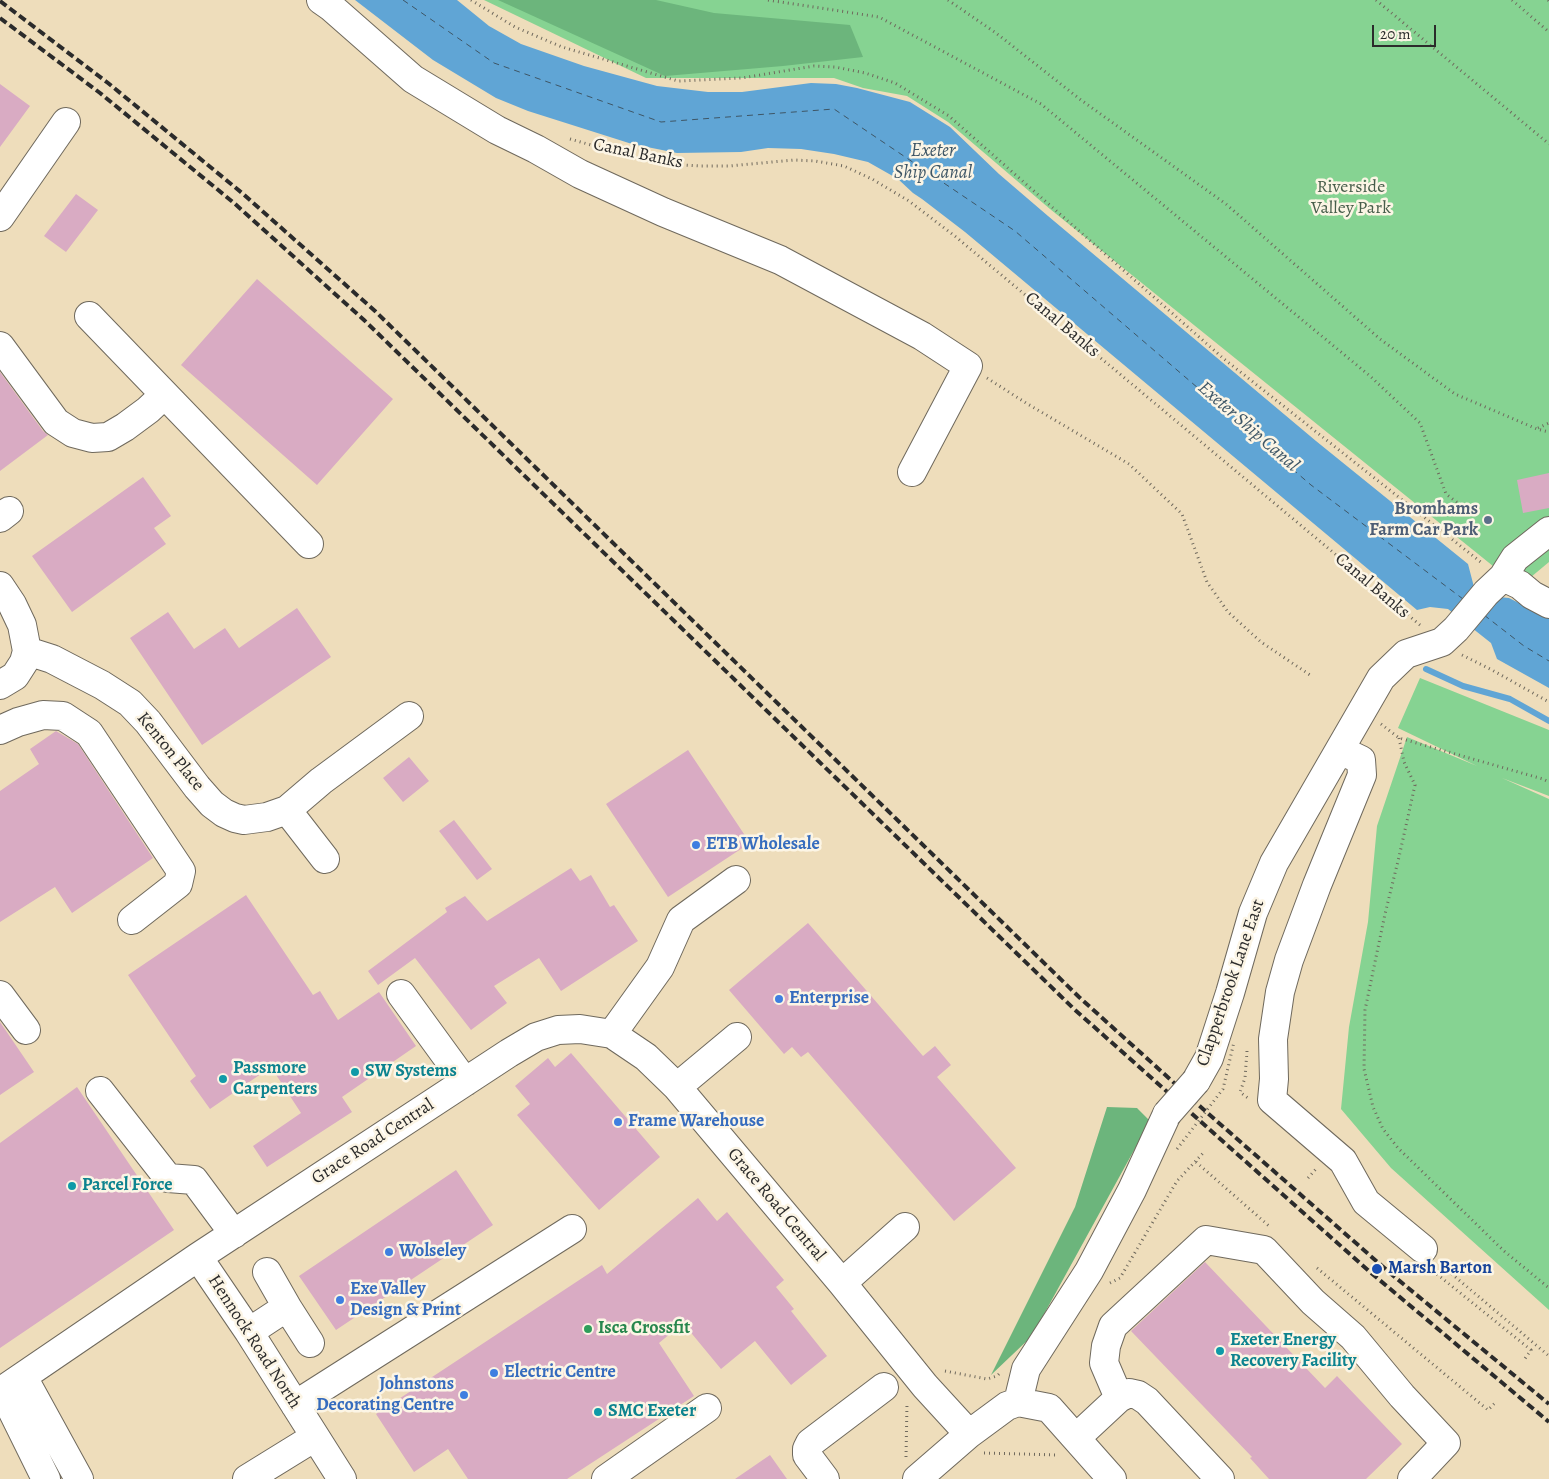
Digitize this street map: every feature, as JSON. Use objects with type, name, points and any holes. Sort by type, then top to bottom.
[{"type":"street","name":"Canal Banks","points":[[321,0],[413,79],[502,122],[536,149],[580,174],[663,212],[780,260],[922,336],[968,366]]},
{"type":"street","points":[[0,216],[66,122]]},
{"type":"street","points":[[89,316],[309,544]]},
{"type":"street","points":[[0,346],[56,422],[73,434],[92,438],[108,437],[125,427],[164,395]]},
{"type":"street","points":[[912,472],[968,366]]},
{"type":"street","points":[[1449,636],[1515,558],[1549,531]]},
{"type":"street","points":[[1494,585],[1520,584],[1532,595],[1549,604]]},
{"type":"street","points":[[0,586],[12,604],[22,625],[28,651],[24,662],[7,680]]},
{"type":"street","name":"Clapperbrook Lane East","points":[[1018,1402],[1026,1369],[1089,1271],[1132,1190],[1167,1114],[1196,1081],[1209,1058],[1253,913],[1274,863],[1381,678],[1406,654],[1449,636]]},
{"type":"street","name":"Kenton Place","points":[[28,651],[52,660],[102,685],[130,703],[205,780],[212,804],[224,813],[244,820],[267,817],[287,810],[322,781],[362,738],[409,716]]},
{"type":"street","points":[[0,730],[44,714],[62,716],[90,733],[182,871],[178,884],[132,920]]},
{"type":"street","points":[[1340,750],[1361,760],[1362,775],[1317,885],[1282,984],[1274,1032],[1272,1100],[1343,1161],[1366,1202],[1423,1248]]},
{"type":"street","points":[[287,810],[325,859]]},
{"type":"street","points":[[612,1034],[660,967],[681,920],[736,880]]},
{"type":"street","points":[[401,994],[465,1082]]},
{"type":"street","points":[[0,995],[26,1030]]},
{"type":"street","name":"Grace Road Central","points":[[8,1386],[198,1256],[509,1053],[536,1037],[558,1030],[580,1029],[612,1034],[646,1057],[677,1087],[975,1444]]},
{"type":"street","points":[[677,1087],[737,1038]]},
{"type":"street","points":[[100,1090],[168,1178],[194,1180],[234,1234]]},
{"type":"street","points":[[842,1283],[905,1227]]},
{"type":"street","points":[[295,1405],[572,1229]]},
{"type":"street","points":[[1119,1398],[1104,1363],[1106,1346],[1113,1326],[1206,1240],[1264,1250],[1313,1302],[1353,1337],[1402,1396],[1446,1444],[1412,1479]]},
{"type":"street","name":"Hennock Road North","points":[[198,1256],[249,1332],[342,1479]]},
{"type":"street","points":[[267,1272],[310,1344]]},
{"type":"street","points":[[249,1332],[287,1307]]},
{"type":"street","points":[[8,1386],[46,1479]]},
{"type":"street","points":[[8,1386],[79,1479]]},
{"type":"street","points":[[824,1479],[807,1455],[810,1443],[884,1386]]},
{"type":"street","points":[[1084,1447],[1119,1398],[1129,1393],[1138,1395],[1147,1401],[1220,1479]]},
{"type":"street","points":[[917,1479],[975,1444],[1007,1406],[1018,1402],[1049,1408],[1112,1479]]},
{"type":"street","points":[[606,1479],[707,1408]]},
{"type":"street","points":[[247,1479],[315,1437]]},
{"type":"path","points":[[471,0],[514,27],[562,48],[678,81],[742,78],[814,66],[835,67],[865,73],[895,83],[949,116],[1224,359],[1480,561],[1494,585]]},
{"type":"path","points":[[768,0],[879,17],[1041,104],[1370,376],[1420,423],[1446,494],[1475,516]]},
{"type":"path","points":[[948,0],[996,33],[1081,100],[1226,204],[1380,339],[1455,394],[1537,429],[1549,432]]},
{"type":"path","points":[[1376,0],[1549,144]]},
{"type":"path","points":[[1512,0],[1549,32]]},
{"type":"path","name":"Canal Banks","points":[[568,138],[633,157],[666,164],[729,166],[787,160],[816,161],[844,166],[872,179],[908,201],[956,237],[1412,619],[1449,636],[1452,650],[1549,702]]},
{"type":"path","points":[[968,366],[1129,464],[1182,514],[1207,582],[1228,612],[1261,642],[1310,675]]},
{"type":"path","points":[[1537,429],[1549,423]]},
{"type":"path","points":[[1381,723],[1399,738],[1549,782]]},
{"type":"path","points":[[1399,738],[1404,762],[1415,785],[1365,1010],[1364,1069],[1373,1107],[1383,1129],[1398,1148],[1504,1251],[1549,1288]]},
{"type":"path","points":[[1240,1092],[1245,1078],[1249,1081]]},
{"type":"path","points":[[1105,1285],[1120,1278],[1177,1181],[1205,1151]]},
{"type":"path","points":[[1196,1162],[1269,1227]]},
{"type":"path","points":[[1524,1360],[1531,1350],[1418,1258],[1423,1248],[1549,1356]]},
{"type":"path","points":[[1312,1264],[1488,1410],[1496,1402]]},
{"type":"path","points":[[975,1444],[996,1452],[1084,1447]]},
{"type":"green space","name":"Riverside Valley Park","points":[[484,0],[1549,0],[1549,562],[1519,587],[1050,209],[948,122],[907,96],[863,88],[834,78],[646,78]]},
{"type":"green space","points":[[498,0],[656,0],[714,13],[850,25],[863,57],[665,76]]},
{"type":"green space","points":[[1420,678],[1549,730],[1549,796],[1502,778],[1549,799],[1549,1310],[1391,1168],[1341,1109],[1349,1027],[1368,922],[1377,826],[1407,737],[1477,766],[1398,728]]},
{"type":"green space","points":[[1107,1107],[1137,1108],[1150,1121],[1032,1336],[991,1375],[1075,1207]]},
{"type":"water","name":"Exeter Ship Canal","points":[[355,0],[457,0],[489,26],[521,44],[584,66],[657,86],[708,92],[742,92],[811,83],[836,84],[910,102],[950,127],[999,174],[1048,216],[1316,441],[1468,564],[1474,587],[1499,597],[1509,598],[1549,618],[1549,688],[1497,659],[1491,643],[1448,609],[1430,607],[1417,610],[965,232],[913,193],[898,179],[868,162],[801,149],[768,148],[741,152],[677,153],[632,144],[528,111],[496,98],[433,60]]},
{"type":"building","points":[[0,84],[30,106],[0,147]]},
{"type":"building","points":[[76,194],[98,210],[66,252],[44,236]]},
{"type":"building","points":[[257,279],[393,399],[317,485],[181,365]]},
{"type":"building","points":[[0,372],[43,431],[48,435],[0,471]]},
{"type":"building","points":[[1549,473],[1549,508],[1523,513],[1517,480]]},
{"type":"building","points":[[143,477],[171,516],[154,528],[166,544],[72,612],[32,556]]},
{"type":"building","points":[[297,608],[331,657],[202,745],[130,638],[168,612],[194,649],[225,628],[239,648]]},
{"type":"building","points":[[56,731],[78,744],[153,858],[72,913],[55,887],[0,922],[0,791],[39,764],[30,749]]},
{"type":"building","points":[[688,750],[750,843],[668,897],[606,804]]},
{"type":"building","points":[[409,757],[429,781],[403,802],[383,778]]},
{"type":"building","points":[[454,820],[492,869],[477,880],[439,831]]},
{"type":"building","points":[[571,868],[580,881],[591,875],[610,907],[614,905],[638,941],[561,991],[539,958],[494,986],[507,1003],[471,1030],[415,958],[378,985],[368,971],[447,912],[445,908],[465,896],[487,921]]},
{"type":"building","points":[[246,895],[313,995],[320,991],[338,1020],[379,992],[416,1046],[342,1097],[352,1112],[267,1167],[253,1146],[301,1113],[271,1067],[210,1109],[190,1081],[196,1076],[128,975]]},
{"type":"building","points":[[808,923],[923,1056],[935,1046],[951,1065],[937,1077],[1016,1168],[954,1221],[808,1052],[801,1057],[792,1047],[784,1054],[729,990]]},
{"type":"building","points":[[0,1022],[34,1072],[0,1095]]},
{"type":"building","points":[[571,1053],[660,1157],[599,1210],[517,1115],[530,1104],[515,1086],[548,1058],[555,1067]]},
{"type":"building","name":"Parcel Force","points":[[77,1087],[174,1230],[0,1348],[0,1143]]},
{"type":"building","points":[[456,1170],[493,1225],[336,1330],[299,1276]]},
{"type":"building","points":[[698,1198],[717,1221],[727,1212],[784,1280],[776,1287],[794,1309],[791,1311],[827,1356],[791,1385],[755,1341],[721,1369],[683,1323],[659,1343],[694,1396],[567,1479],[468,1479],[448,1449],[414,1472],[376,1414],[602,1265],[607,1274]]},
{"type":"building","name":"Exeter Energy Recovery Facility","points":[[1205,1262],[1325,1388],[1337,1376],[1402,1444],[1366,1479],[1269,1479],[1250,1458],[1252,1457],[1131,1331]]},
{"type":"building","points":[[770,1455],[787,1479],[735,1479]]},
{"type":"waterway","points":[[1426,669],[1463,686],[1510,699],[1549,721]]},
{"type":"ferry route","points":[[403,0],[494,63],[661,122],[834,109],[1015,231],[1311,485],[1463,599]]},
{"type":"ferry route","points":[[1484,615],[1524,646],[1549,661]]},
{"type":"railway","points":[[0,1],[108,83],[242,193],[375,311],[1079,997],[1390,1273],[1549,1404]]},
{"type":"railway","points":[[0,18],[100,93],[234,203],[364,320],[1074,1009],[1370,1272],[1549,1422]]},
{"type":"place","name":"Bromhams Farm Car Park","points":[[1488,520]]},
{"type":"place","name":"ETB Wholesale","points":[[696,845]]},
{"type":"place","name":"Enterprise","points":[[779,999]]},
{"type":"place","name":"SW Systems","points":[[355,1072]]},
{"type":"place","name":"Passmore Carpenters","points":[[223,1079]]},
{"type":"place","name":"Frame Warehouse","points":[[618,1122]]},
{"type":"place","name":"Parcel Force","points":[[72,1186]]},
{"type":"place","name":"Wolseley","points":[[389,1252]]},
{"type":"place","name":"Marsh Barton","points":[[1377,1269]]},
{"type":"place","name":"Exe Valley Design & Print","points":[[340,1300]]},
{"type":"place","name":"Isca Crossfit","points":[[588,1329]]},
{"type":"place","name":"Exeter Energy Recovery Facility","points":[[1220,1351]]},
{"type":"place","name":"Electric Centre","points":[[494,1373]]},
{"type":"place","name":"Johnstons Decorating Centre","points":[[464,1395]]},
{"type":"place","name":"SMC Exeter","points":[[598,1412]]}]
